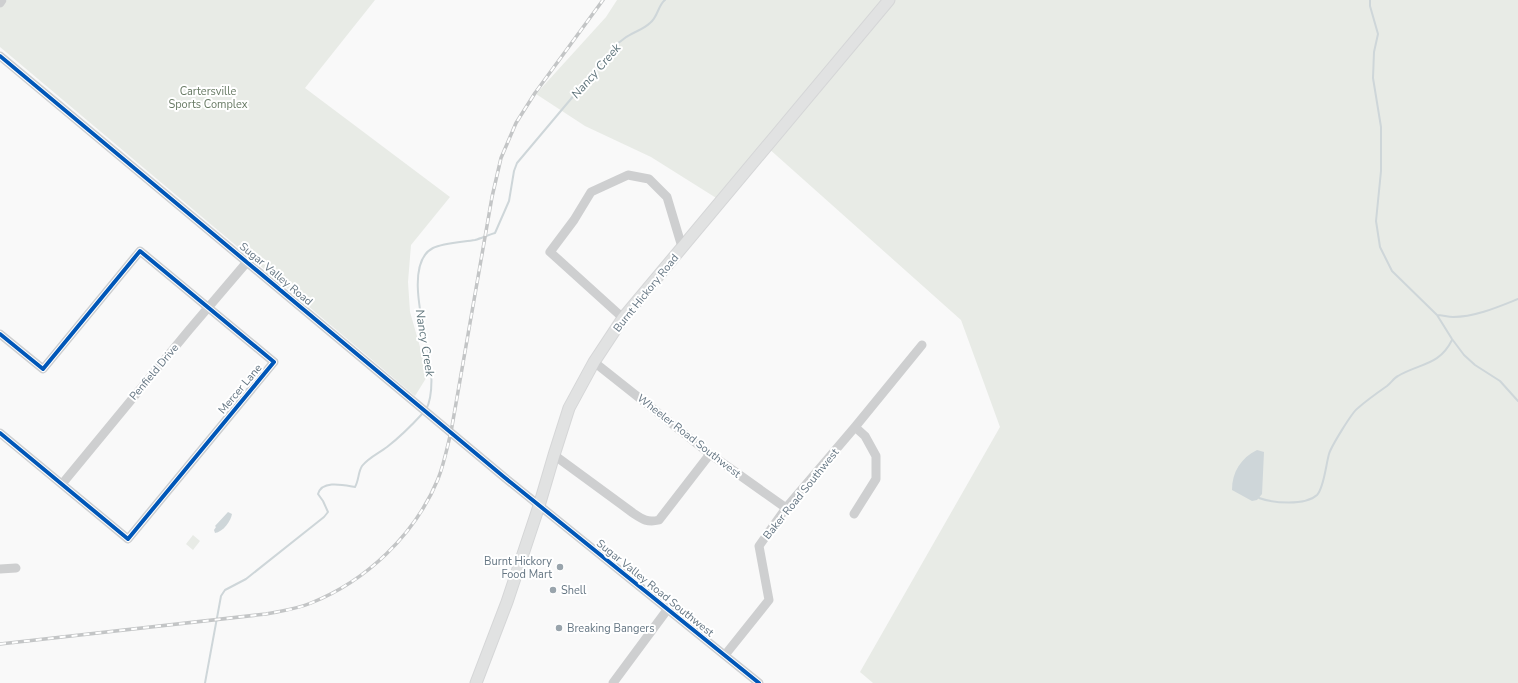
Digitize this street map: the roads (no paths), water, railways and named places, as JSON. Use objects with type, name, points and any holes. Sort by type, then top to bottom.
[{"type":"main road","name":"Burnt Hickory Road","points":[[476,683],[507,602],[570,408],[594,362],[624,318],[889,0]]},
{"type":"street","name":"Sugar Valley Road","points":[[0,56],[539,506]]},
{"type":"street","points":[[624,318],[550,252],[574,220],[591,192],[628,175],[649,179],[667,197],[682,247]]},
{"type":"street","name":"Mercer Lane","points":[[0,334],[43,369],[140,251],[274,362],[128,539],[0,433]]},
{"type":"street","name":"Penfield Drive","points":[[62,484],[247,262]]},
{"type":"street","name":"Baker Road Southwest","points":[[724,655],[769,600],[759,546],[786,508],[855,428],[922,345]]},
{"type":"street","name":"Wheeler Road Southwest","points":[[594,362],[710,454],[786,508]]},
{"type":"street","points":[[854,514],[876,480],[876,456],[865,436],[855,428]]},
{"type":"street","points":[[554,455],[643,520],[649,522],[659,520],[710,454]]},
{"type":"street","name":"Sugar Valley Road Southwest","points":[[539,506],[759,683]]},
{"type":"street","points":[[0,569],[16,568]]},
{"type":"street","points":[[613,683],[667,610]]},
{"type":"waterway","name":"Nancy Creek","points":[[426,410],[431,390],[431,370],[419,305],[418,287],[419,270],[424,257],[437,246],[475,240],[495,233],[509,201],[514,171],[517,163],[618,43],[648,25],[655,18],[665,0]]},
{"type":"waterway","points":[[1370,0],[1370,6],[1378,34],[1374,52],[1373,78],[1381,127],[1381,171],[1376,221],[1380,247],[1392,271],[1437,315],[1464,355],[1475,365],[1500,381],[1518,401]]},
{"type":"waterway","points":[[1437,315],[1461,317],[1486,311],[1518,299]]},
{"type":"waterway","points":[[1259,498],[1280,502],[1297,502],[1305,501],[1317,495],[1323,482],[1329,454],[1342,430],[1355,411],[1397,377],[1428,363],[1441,355],[1452,340]]},
{"type":"waterway","name":"Nancy Creek","points":[[205,683],[221,596],[225,590],[246,579],[324,517],[328,512],[318,494],[320,490],[328,485],[334,484],[355,487],[364,463],[397,439],[423,413]]},
{"type":"railway","points":[[0,644],[266,614],[295,608],[331,594],[351,582],[369,569],[402,537],[428,500],[442,468],[451,432],[492,197],[501,158],[516,123],[535,93],[603,0]]},
{"type":"place","name":"Burnt Hickory Food Mart","points":[[560,567]]},
{"type":"place","name":"Shell","points":[[553,590]]},
{"type":"place","name":"Breaking Bangers","points":[[559,628]]},
{"type":"park label","name":"Cartersville Sports Complex","points":[[208,97]]}]
